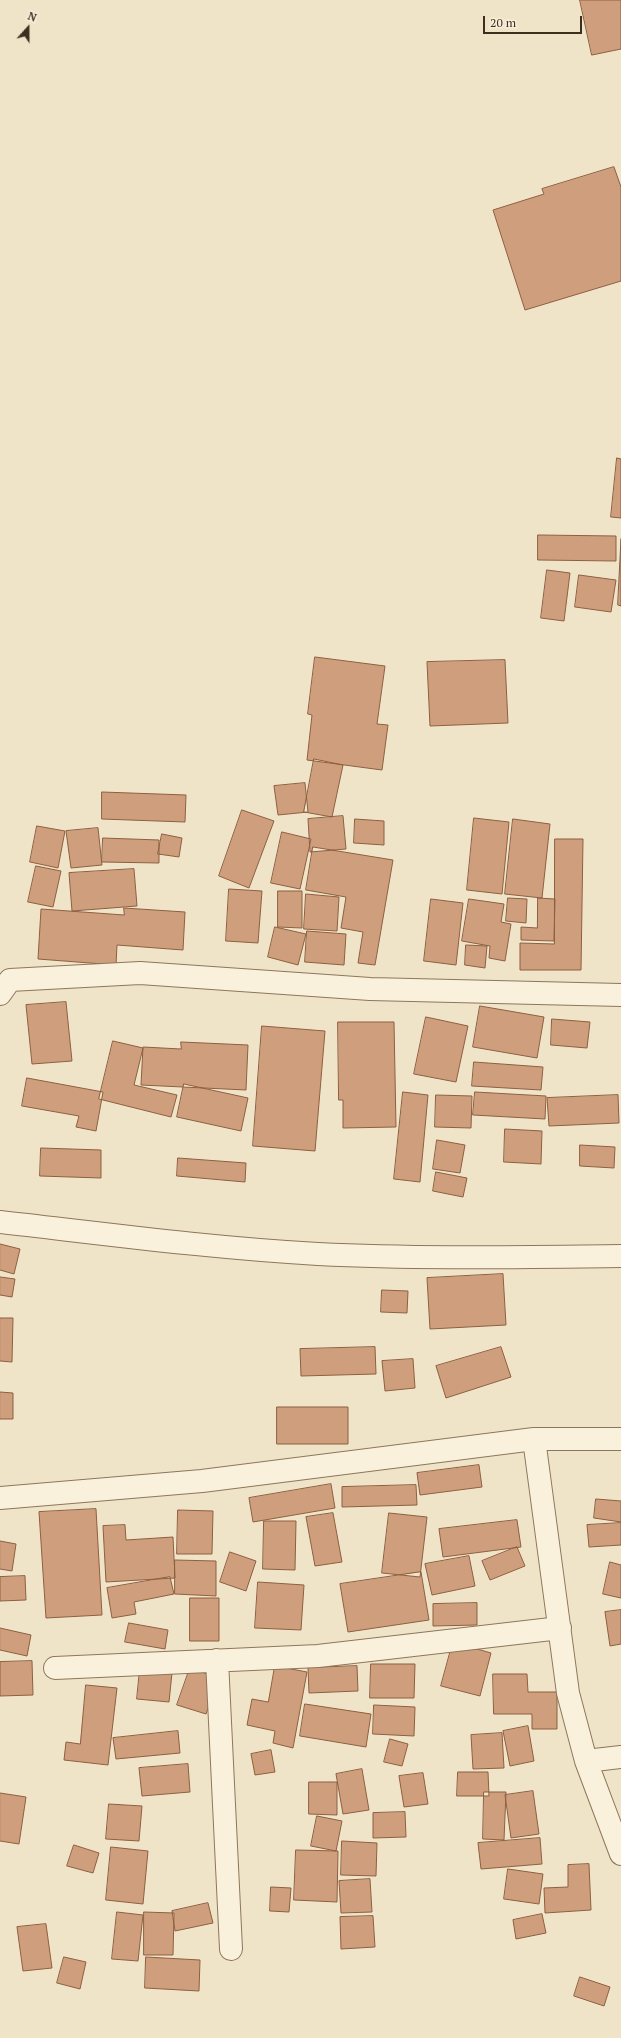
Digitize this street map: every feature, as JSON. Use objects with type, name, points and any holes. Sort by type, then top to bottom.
[{"type":"street","points":[[0,994],[10,980],[140,973],[370,989],[621,994]]},
{"type":"street","points":[[0,1222],[169,1242],[317,1254],[465,1258],[621,1256]]},
{"type":"street","points":[[0,1498],[202,1481],[534,1439],[621,1438]]},
{"type":"street","points":[[534,1439],[568,1693],[586,1761],[621,1854]]},
{"type":"street","points":[[55,1668],[318,1656],[560,1628]]},
{"type":"street","points":[[217,1660],[230,1949]]},
{"type":"street","points":[[586,1761],[621,1757]]},
{"type":"building","points":[[580,0],[621,0],[621,49],[592,55]]},
{"type":"building","points":[[614,167],[621,187],[621,281],[525,310],[493,210],[544,194],[542,189]]},
{"type":"building","points":[[617,458],[621,459],[621,518],[611,517]]},
{"type":"building","points":[[538,535],[616,536],[616,561],[538,560]]},
{"type":"building","points":[[621,539],[621,606],[618,605]]},
{"type":"building","points":[[547,570],[570,573],[564,621],[541,618]]},
{"type":"building","points":[[579,575],[616,580],[611,612],[575,607]]},
{"type":"building","points":[[315,657],[385,666],[377,724],[388,725],[382,770],[307,760],[312,715],[308,714]]},
{"type":"building","points":[[505,660],[508,723],[430,726],[427,662]]},
{"type":"building","points":[[314,759],[343,765],[332,817],[304,812]]},
{"type":"building","points":[[305,783],[308,812],[278,815],[274,786]]},
{"type":"building","points":[[102,792],[186,795],[185,822],[102,819]]},
{"type":"building","points":[[242,810],[274,821],[249,888],[219,876]]},
{"type":"building","points":[[343,816],[346,849],[310,852],[308,819]]},
{"type":"building","points":[[474,818],[509,822],[502,894],[467,890]]},
{"type":"building","points":[[355,819],[384,821],[384,845],[354,843]]},
{"type":"building","points":[[513,819],[550,824],[542,898],[505,894]]},
{"type":"building","points":[[37,826],[65,831],[58,868],[30,862]]},
{"type":"building","points":[[98,828],[102,865],[71,868],[66,831]]},
{"type":"building","points":[[282,832],[311,839],[300,889],[271,883]]},
{"type":"building","points":[[162,834],[182,838],[179,857],[158,854]]},
{"type":"building","points":[[103,838],[159,840],[159,863],[102,862]]},
{"type":"building","points":[[555,839],[583,839],[581,970],[520,970],[520,943],[554,944]]},
{"type":"building","points":[[313,847],[393,860],[375,965],[358,963],[363,932],[341,928],[346,897],[306,890]]},
{"type":"building","points":[[36,866],[61,871],[53,907],[28,902]]},
{"type":"building","points":[[134,869],[137,906],[72,911],[69,873]]},
{"type":"building","points":[[229,889],[262,891],[258,943],[226,941]]},
{"type":"building","points":[[278,891],[302,891],[302,928],[278,927]]},
{"type":"building","points":[[306,894],[339,897],[337,931],[304,929]]},
{"type":"building","points":[[508,898],[527,899],[526,923],[506,921]]},
{"type":"building","points":[[538,898],[555,899],[554,941],[521,940],[521,927],[537,928]]},
{"type":"building","points":[[431,899],[463,903],[456,965],[424,961]]},
{"type":"building","points":[[469,899],[504,904],[501,922],[511,924],[505,961],[489,958],[490,946],[462,941]]},
{"type":"building","points":[[124,908],[185,912],[183,950],[117,945],[116,965],[38,959],[41,909],[124,915]]},
{"type":"building","points":[[275,927],[306,934],[298,965],[268,957]]},
{"type":"building","points":[[307,931],[346,934],[344,965],[305,962]]},
{"type":"building","points":[[466,945],[487,946],[485,968],[465,965]]},
{"type":"building","points":[[66,1002],[72,1061],[32,1064],[26,1005]]},
{"type":"building","points":[[480,1006],[544,1017],[537,1058],[473,1047]]},
{"type":"building","points":[[426,1017],[468,1026],[456,1082],[414,1074]]},
{"type":"building","points":[[552,1019],[590,1022],[587,1048],[551,1045]]},
{"type":"building","points":[[338,1022],[394,1022],[396,1127],[343,1128],[343,1100],[339,1100]]},
{"type":"building","points":[[262,1026],[325,1031],[315,1151],[253,1146]]},
{"type":"building","points":[[113,1041],[143,1048],[134,1085],[177,1095],[171,1117],[99,1099]]},
{"type":"building","points":[[181,1042],[248,1045],[246,1090],[141,1085],[143,1047],[181,1049]]},
{"type":"building","points":[[474,1062],[543,1067],[541,1090],[472,1086]]},
{"type":"building","points":[[27,1078],[103,1092],[96,1131],[76,1127],[79,1116],[22,1106]]},
{"type":"building","points":[[184,1084],[248,1098],[241,1131],[177,1117]]},
{"type":"building","points":[[403,1092],[428,1095],[420,1182],[394,1179]]},
{"type":"building","points":[[475,1092],[546,1096],[545,1119],[473,1115]]},
{"type":"building","points":[[436,1095],[472,1096],[471,1128],[435,1127]]},
{"type":"building","points":[[618,1095],[619,1123],[549,1126],[547,1098]]},
{"type":"building","points":[[505,1129],[542,1131],[541,1164],[504,1162]]},
{"type":"building","points":[[437,1140],[465,1145],[460,1173],[433,1169]]},
{"type":"building","points":[[580,1145],[615,1147],[614,1168],[580,1166]]},
{"type":"building","points":[[41,1148],[101,1150],[101,1178],[40,1176]]},
{"type":"building","points":[[178,1158],[246,1163],[245,1182],[177,1176]]},
{"type":"building","points":[[436,1172],[467,1178],[463,1197],[433,1191]]},
{"type":"building","points":[[0,1244],[20,1249],[14,1274],[0,1270]]},
{"type":"building","points":[[503,1274],[506,1325],[430,1329],[427,1278]]},
{"type":"building","points":[[0,1277],[15,1279],[12,1297],[0,1295]]},
{"type":"building","points":[[382,1290],[408,1291],[407,1313],[381,1312]]},
{"type":"building","points":[[0,1318],[13,1318],[12,1362],[0,1361]]},
{"type":"building","points":[[375,1347],[376,1374],[301,1376],[300,1349]]},
{"type":"building","points":[[501,1347],[511,1377],[446,1398],[436,1366]]},
{"type":"building","points":[[413,1359],[415,1388],[385,1391],[382,1361]]},
{"type":"building","points":[[0,1392],[13,1393],[13,1419],[0,1419]]},
{"type":"building","points":[[277,1407],[348,1407],[348,1444],[277,1444]]},
{"type":"building","points":[[479,1465],[482,1487],[420,1495],[417,1473]]},
{"type":"building","points":[[331,1484],[335,1508],[253,1522],[249,1498]]},
{"type":"building","points":[[416,1485],[417,1505],[342,1507],[342,1487]]},
{"type":"building","points":[[596,1499],[621,1501],[621,1522],[594,1518]]},
{"type":"building","points":[[96,1509],[102,1615],[46,1618],[39,1512]]},
{"type":"building","points":[[178,1510],[213,1511],[212,1554],[177,1554]]},
{"type":"building","points":[[333,1513],[342,1562],[315,1566],[306,1517]]},
{"type":"building","points":[[389,1513],[427,1517],[420,1577],[382,1573]]},
{"type":"building","points":[[517,1520],[521,1547],[443,1557],[439,1529]]},
{"type":"building","points":[[264,1521],[296,1521],[295,1570],[263,1569]]},
{"type":"building","points":[[621,1523],[621,1545],[589,1547],[587,1525]]},
{"type":"building","points":[[125,1525],[126,1540],[173,1537],[175,1578],[106,1582],[103,1526]]},
{"type":"building","points":[[0,1541],[16,1544],[12,1571],[0,1569]]},
{"type":"building","points":[[517,1547],[525,1566],[490,1580],[482,1561]]},
{"type":"building","points":[[230,1552],[256,1561],[246,1591],[220,1582]]},
{"type":"building","points":[[469,1556],[475,1586],[432,1595],[425,1564]]},
{"type":"building","points":[[175,1560],[216,1561],[216,1596],[175,1594]]},
{"type":"building","points":[[610,1562],[621,1565],[621,1598],[603,1594]]},
{"type":"building","points":[[421,1572],[429,1620],[348,1632],[340,1584]]},
{"type":"building","points":[[25,1576],[26,1600],[0,1601],[0,1577]]},
{"type":"building","points":[[170,1577],[174,1594],[134,1602],[136,1614],[112,1618],[107,1588]]},
{"type":"building","points":[[258,1582],[304,1585],[301,1630],[255,1628]]},
{"type":"building","points":[[190,1598],[219,1598],[219,1641],[190,1641]]},
{"type":"building","points":[[477,1603],[477,1625],[433,1626],[433,1604]]},
{"type":"building","points":[[621,1610],[621,1644],[610,1646],[605,1612]]},
{"type":"building","points":[[129,1623],[168,1630],[165,1649],[125,1642]]},
{"type":"building","points":[[0,1628],[31,1635],[27,1656],[0,1650]]},
{"type":"building","points":[[453,1642],[491,1653],[480,1696],[441,1686]]},
{"type":"building","points":[[32,1661],[33,1695],[0,1696],[0,1662]]},
{"type":"building","points":[[371,1664],[415,1664],[414,1698],[370,1698]]},
{"type":"building","points":[[275,1666],[307,1672],[293,1748],[273,1743],[275,1731],[247,1725],[252,1699],[268,1702]]},
{"type":"building","points":[[357,1666],[358,1691],[309,1693],[308,1668]]},
{"type":"building","points":[[190,1668],[219,1678],[206,1714],[177,1705]]},
{"type":"building","points":[[140,1669],[172,1673],[169,1702],[137,1699]]},
{"type":"building","points":[[493,1674],[527,1674],[528,1692],[557,1692],[557,1729],[532,1729],[532,1714],[494,1714]]},
{"type":"building","points":[[86,1685],[117,1688],[108,1765],[64,1760],[66,1742],[80,1744]]},
{"type":"building","points":[[305,1704],[371,1714],[366,1747],[300,1736]]},
{"type":"building","points":[[374,1705],[415,1707],[414,1736],[373,1734]]},
{"type":"building","points":[[528,1726],[534,1761],[510,1766],[503,1731]]},
{"type":"building","points":[[178,1731],[180,1753],[116,1759],[113,1738]]},
{"type":"building","points":[[502,1733],[504,1768],[473,1769],[471,1735]]},
{"type":"building","points":[[390,1739],[408,1744],[402,1766],[384,1762]]},
{"type":"building","points":[[271,1750],[275,1772],[255,1775],[251,1754]]},
{"type":"building","points":[[188,1764],[190,1792],[142,1796],[139,1768]]},
{"type":"building","points":[[362,1769],[369,1810],[343,1814],[336,1774]]},
{"type":"building","points":[[458,1772],[488,1772],[489,1796],[457,1796]]},
{"type":"building","points":[[423,1773],[428,1804],[404,1807],[399,1776]]},
{"type":"building","points":[[309,1782],[337,1782],[337,1815],[309,1814]]},
{"type":"building","points":[[533,1791],[539,1834],[511,1838],[505,1795]]},
{"type":"building","points":[[484,1792],[506,1792],[504,1840],[483,1839]]},
{"type":"building","points":[[0,1793],[26,1797],[19,1844],[0,1841]]},
{"type":"building","points":[[109,1804],[142,1806],[139,1841],[106,1839]]},
{"type":"building","points":[[405,1812],[406,1837],[373,1838],[373,1813]]},
{"type":"building","points":[[317,1816],[342,1821],[336,1851],[311,1846]]},
{"type":"building","points":[[540,1838],[542,1864],[481,1869],[478,1843]]},
{"type":"building","points":[[342,1841],[377,1843],[376,1876],[341,1875]]},
{"type":"building","points":[[74,1845],[99,1853],[93,1873],[67,1866]]},
{"type":"building","points":[[111,1847],[148,1851],[143,1904],[106,1900]]},
{"type":"building","points":[[296,1850],[338,1851],[337,1902],[294,1900]]},
{"type":"building","points":[[589,1864],[591,1910],[545,1913],[544,1888],[568,1887],[568,1865]]},
{"type":"building","points":[[508,1869],[543,1874],[539,1904],[504,1899]]},
{"type":"building","points":[[370,1879],[372,1912],[341,1913],[339,1881]]},
{"type":"building","points":[[271,1887],[291,1888],[289,1912],[270,1911]]},
{"type":"building","points":[[208,1903],[213,1923],[175,1931],[172,1911]]},
{"type":"building","points":[[117,1912],[143,1915],[138,1961],[112,1959]]},
{"type":"building","points":[[144,1912],[174,1913],[173,1955],[144,1955]]},
{"type":"building","points":[[542,1914],[546,1933],[516,1939],[513,1920]]},
{"type":"building","points":[[373,1916],[375,1947],[341,1949],[340,1917]]},
{"type":"building","points":[[46,1924],[52,1968],[23,1971],[17,1927]]},
{"type":"building","points":[[64,1957],[86,1962],[80,1989],[57,1983]]},
{"type":"building","points":[[146,1957],[200,1960],[199,1991],[145,1988]]},
{"type":"building","points":[[580,1977],[610,1987],[604,2006],[574,1996]]}]
